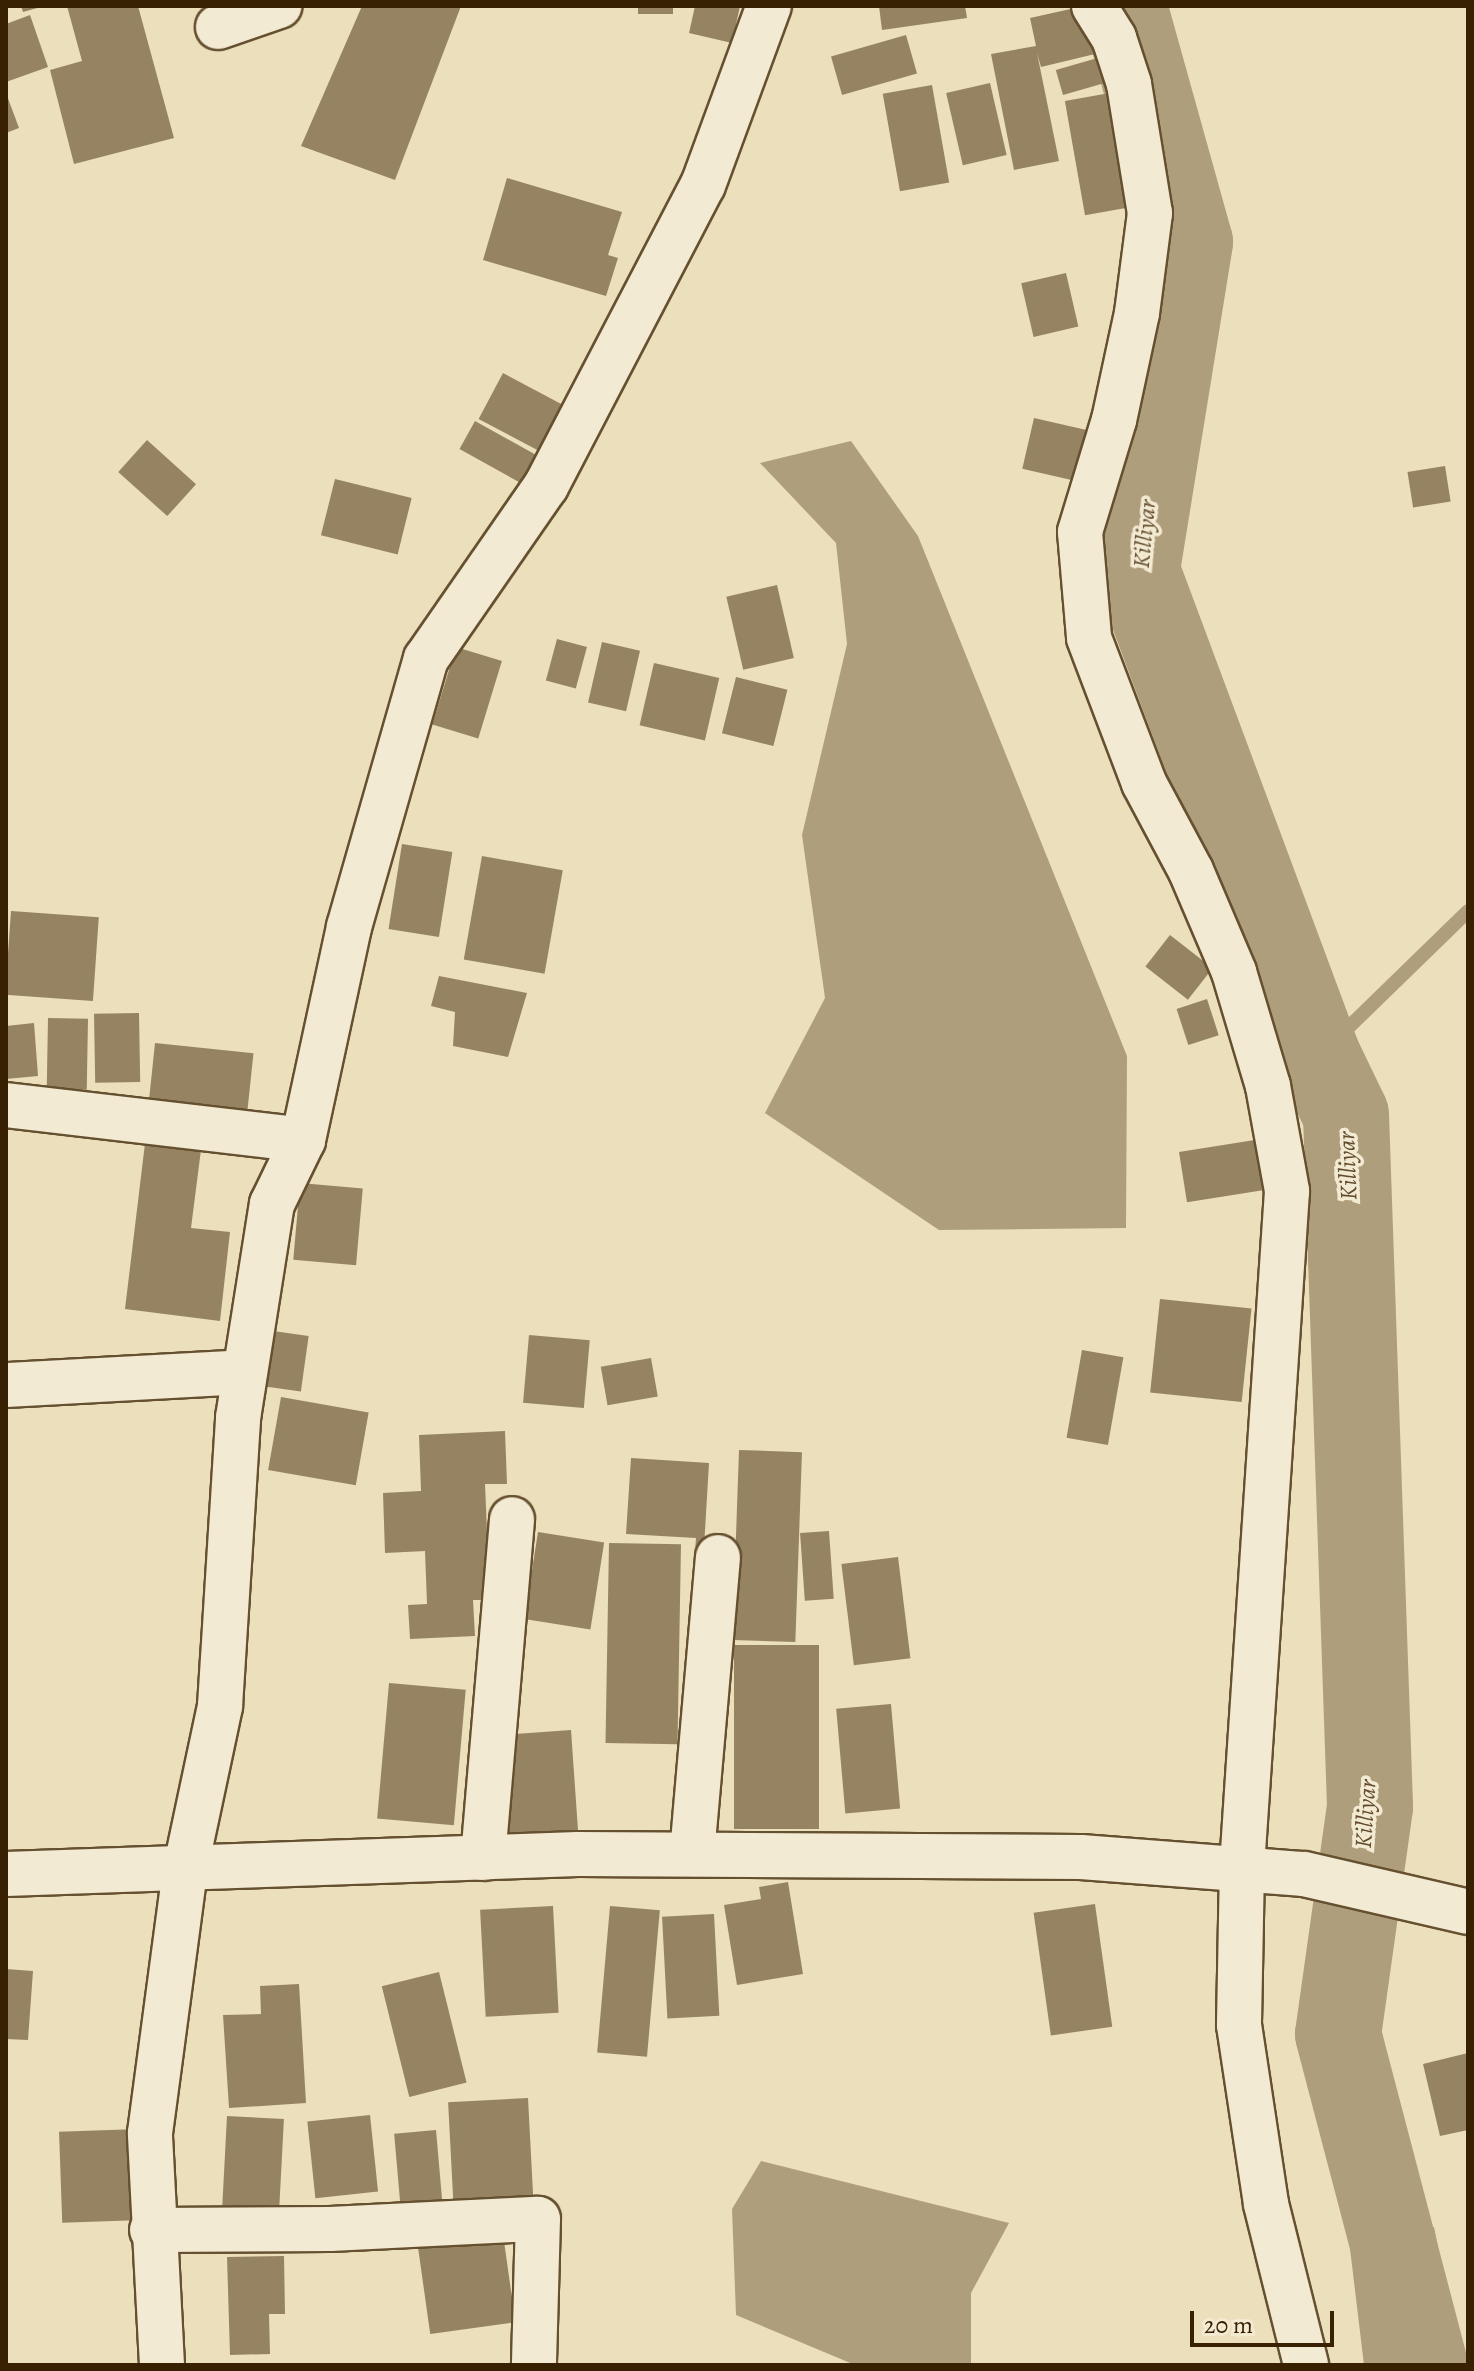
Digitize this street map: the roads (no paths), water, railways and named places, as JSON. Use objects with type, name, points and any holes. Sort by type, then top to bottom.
[{"type":"street","points":[[218,27],[279,6]]},
{"type":"street","points":[[162,2365],[152,2230],[150,2133],[185,1871],[220,1706],[245,1372],[272,1204],[303,1140],[349,927],[426,659],[553,472],[703,185],[769,6]]},
{"type":"street","points":[[1094,6],[1114,38],[1129,84],[1150,213],[1137,313],[1114,420],[1080,532],[1089,638],[1144,783],[1191,871],[1234,972],[1265,1073],[1287,1191],[1242,1867],[1239,2025],[1266,2204],[1306,2365]]},
{"type":"street","points":[[6,1105],[303,1140]]},
{"type":"street","points":[[6,1385],[245,1372]]},
{"type":"street","points":[[483,1858],[512,1519]]},
{"type":"street","points":[[692,1854],[718,1557]]},
{"type":"street","points":[[6,1874],[692,1854],[1081,1857],[1304,1874],[1468,1912]]},
{"type":"street","points":[[152,2230],[330,2229],[538,2219],[534,2365]]},
{"type":"waterway","name":"Killiyar","points":[[1124,6],[1190,242],[1137,571],[1318,1057],[1346,1115],[1370,1807],[1338,2034],[1425,2365]]},
{"type":"waterway","points":[[1318,1057],[1468,911]]}]
